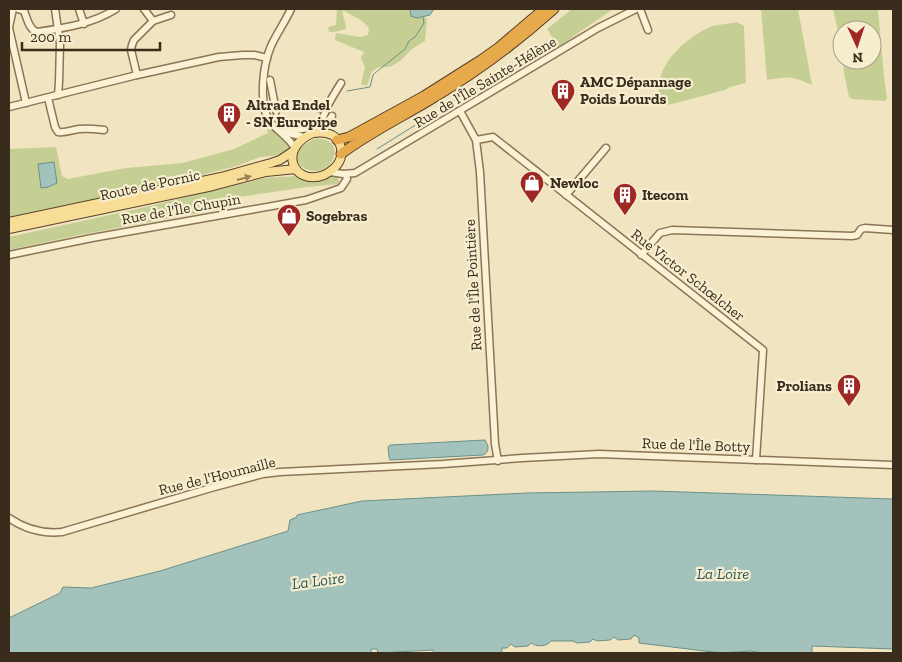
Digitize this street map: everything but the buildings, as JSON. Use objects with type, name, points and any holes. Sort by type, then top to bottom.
[{"type":"highway","points":[[334,137],[349,137],[455,77],[498,48],[544,9]]},
{"type":"highway","points":[[341,157],[378,130],[479,69],[554,9]]},
{"type":"main road","points":[[316,133],[334,137],[340,145],[341,157],[337,165],[330,172],[312,177],[302,175],[296,169],[292,163],[291,152],[304,137],[316,133]]},
{"type":"main road","name":"Route de Pornic","points":[[9,222],[221,177],[271,163],[291,152]]},
{"type":"main road","name":"Route de Pornic","points":[[9,229],[213,186],[266,172],[296,169]]},
{"type":"street","points":[[13,9],[9,28],[26,103]]},
{"type":"street","points":[[18,9],[24,11],[32,29],[37,32],[84,24],[105,16],[116,9]]},
{"type":"street","points":[[55,9],[60,56],[58,95]]},
{"type":"street","points":[[79,9],[84,24]]},
{"type":"street","points":[[144,9],[153,22]]},
{"type":"street","points":[[291,9],[275,37],[267,58],[263,91],[266,114],[286,127],[298,129],[313,127],[319,124],[341,83]]},
{"type":"street","points":[[638,9],[648,30]]},
{"type":"street","name":"Rue de l'Île Sainte-Hélène","points":[[346,175],[355,174],[598,28],[638,9]]},
{"type":"street","points":[[137,75],[131,50],[132,45],[138,35],[153,22],[171,15]]},
{"type":"street","points":[[9,107],[219,57],[254,55],[267,58]]},
{"type":"street","points":[[270,80],[276,108],[272,118],[278,130],[290,140],[291,152]]},
{"type":"street","points":[[48,98],[58,132],[63,133],[79,129],[104,130]]},
{"type":"street","points":[[276,108],[297,105],[327,109]]},
{"type":"street","name":"Rue de l'Île Pointière","points":[[460,111],[476,140],[480,172],[495,444],[498,461]]},
{"type":"street","points":[[316,133],[330,118],[329,128],[334,137]]},
{"type":"street","points":[[278,130],[304,137]]},
{"type":"street","name":"Rue Victor Schœlcher","points":[[476,140],[493,137],[763,350],[756,460]]},
{"type":"street","points":[[566,196],[606,148]]},
{"type":"street","points":[[330,172],[346,175],[341,157]]},
{"type":"street","name":"Rue de l'Île Chupin","points":[[9,255],[92,238],[306,200],[341,188],[347,179],[346,175]]},
{"type":"street","points":[[641,255],[660,233],[672,230],[713,228],[852,236],[857,235],[862,226],[865,228],[893,230]]},
{"type":"street","name":"Rue de l'Île Botty","points":[[498,461],[599,454],[893,466]]},
{"type":"street","name":"Rue de l'Houmaille","points":[[9,518],[24,527],[36,531],[62,532],[170,499],[268,474],[498,461]]},
{"type":"green space","points":[[337,9],[409,9],[411,15],[427,18],[425,41],[390,67],[379,67],[372,71],[367,86],[361,84],[365,67],[361,58],[364,52],[335,40],[336,33],[360,37],[368,35],[369,28],[362,21],[343,10],[346,29],[329,32],[328,27],[336,25]]},
{"type":"green space","points":[[572,9],[613,9],[558,47],[547,29]]},
{"type":"green space","points":[[761,9],[798,9],[812,85],[790,78],[767,80]]},
{"type":"green space","points":[[833,9],[878,9],[879,20],[836,20]]},
{"type":"green space","points":[[737,22],[744,26],[746,83],[668,105],[662,102],[659,91],[664,68],[684,43],[710,27]]},
{"type":"green space","points":[[882,54],[887,98],[885,101],[852,99],[849,97],[844,70],[882,70]]},
{"type":"green space","points":[[267,129],[280,136],[289,145],[289,150],[284,155],[260,157],[237,166],[178,181],[9,217],[9,149],[56,147],[62,176],[68,179],[126,168],[183,163],[234,149],[268,133]]},
{"type":"green space","points":[[314,139],[332,143],[335,149],[331,163],[317,171],[304,168],[298,159],[301,148]]},
{"type":"green space","points":[[297,176],[313,180],[337,177],[339,184],[239,197],[215,210],[9,250],[9,237],[265,178]]},
{"type":"water","points":[[410,9],[434,9],[430,15],[417,18],[411,16]]},
{"type":"water","points":[[54,162],[57,183],[41,188],[38,164]]},
{"type":"water","points":[[485,440],[488,449],[483,455],[390,460],[389,457],[388,447],[390,445]]},
{"type":"water","name":"La Loire","points":[[654,491],[893,499],[893,649],[812,646],[812,653],[763,653],[750,651],[721,653],[639,643],[639,638],[634,635],[631,639],[618,640],[614,637],[610,640],[597,641],[593,639],[590,642],[577,643],[573,641],[551,641],[541,646],[531,643],[528,646],[515,647],[511,644],[507,648],[502,648],[502,653],[434,653],[433,650],[378,653],[377,649],[371,649],[371,653],[9,653],[9,618],[60,593],[63,587],[91,588],[160,571],[288,531],[290,520],[297,517],[297,515],[362,501],[527,493]]},
{"type":"waterway","points":[[347,91],[370,87],[373,75],[405,49],[409,41],[415,37],[424,23],[423,17]]},
{"type":"waterway","points":[[377,149],[462,96],[480,87],[485,79]]},
{"type":"place","name":"AMC Dépannage Poids Lourds","points":[[563,112]]},
{"type":"place","name":"Altrad Endel - SN Europipe","points":[[229,135]]},
{"type":"place","name":"Newloc","points":[[532,204]]},
{"type":"place","name":"Itecom","points":[[625,216]]},
{"type":"place","name":"Sogebras","points":[[289,237]]},
{"type":"place","name":"Prolians","points":[[849,407]]}]
